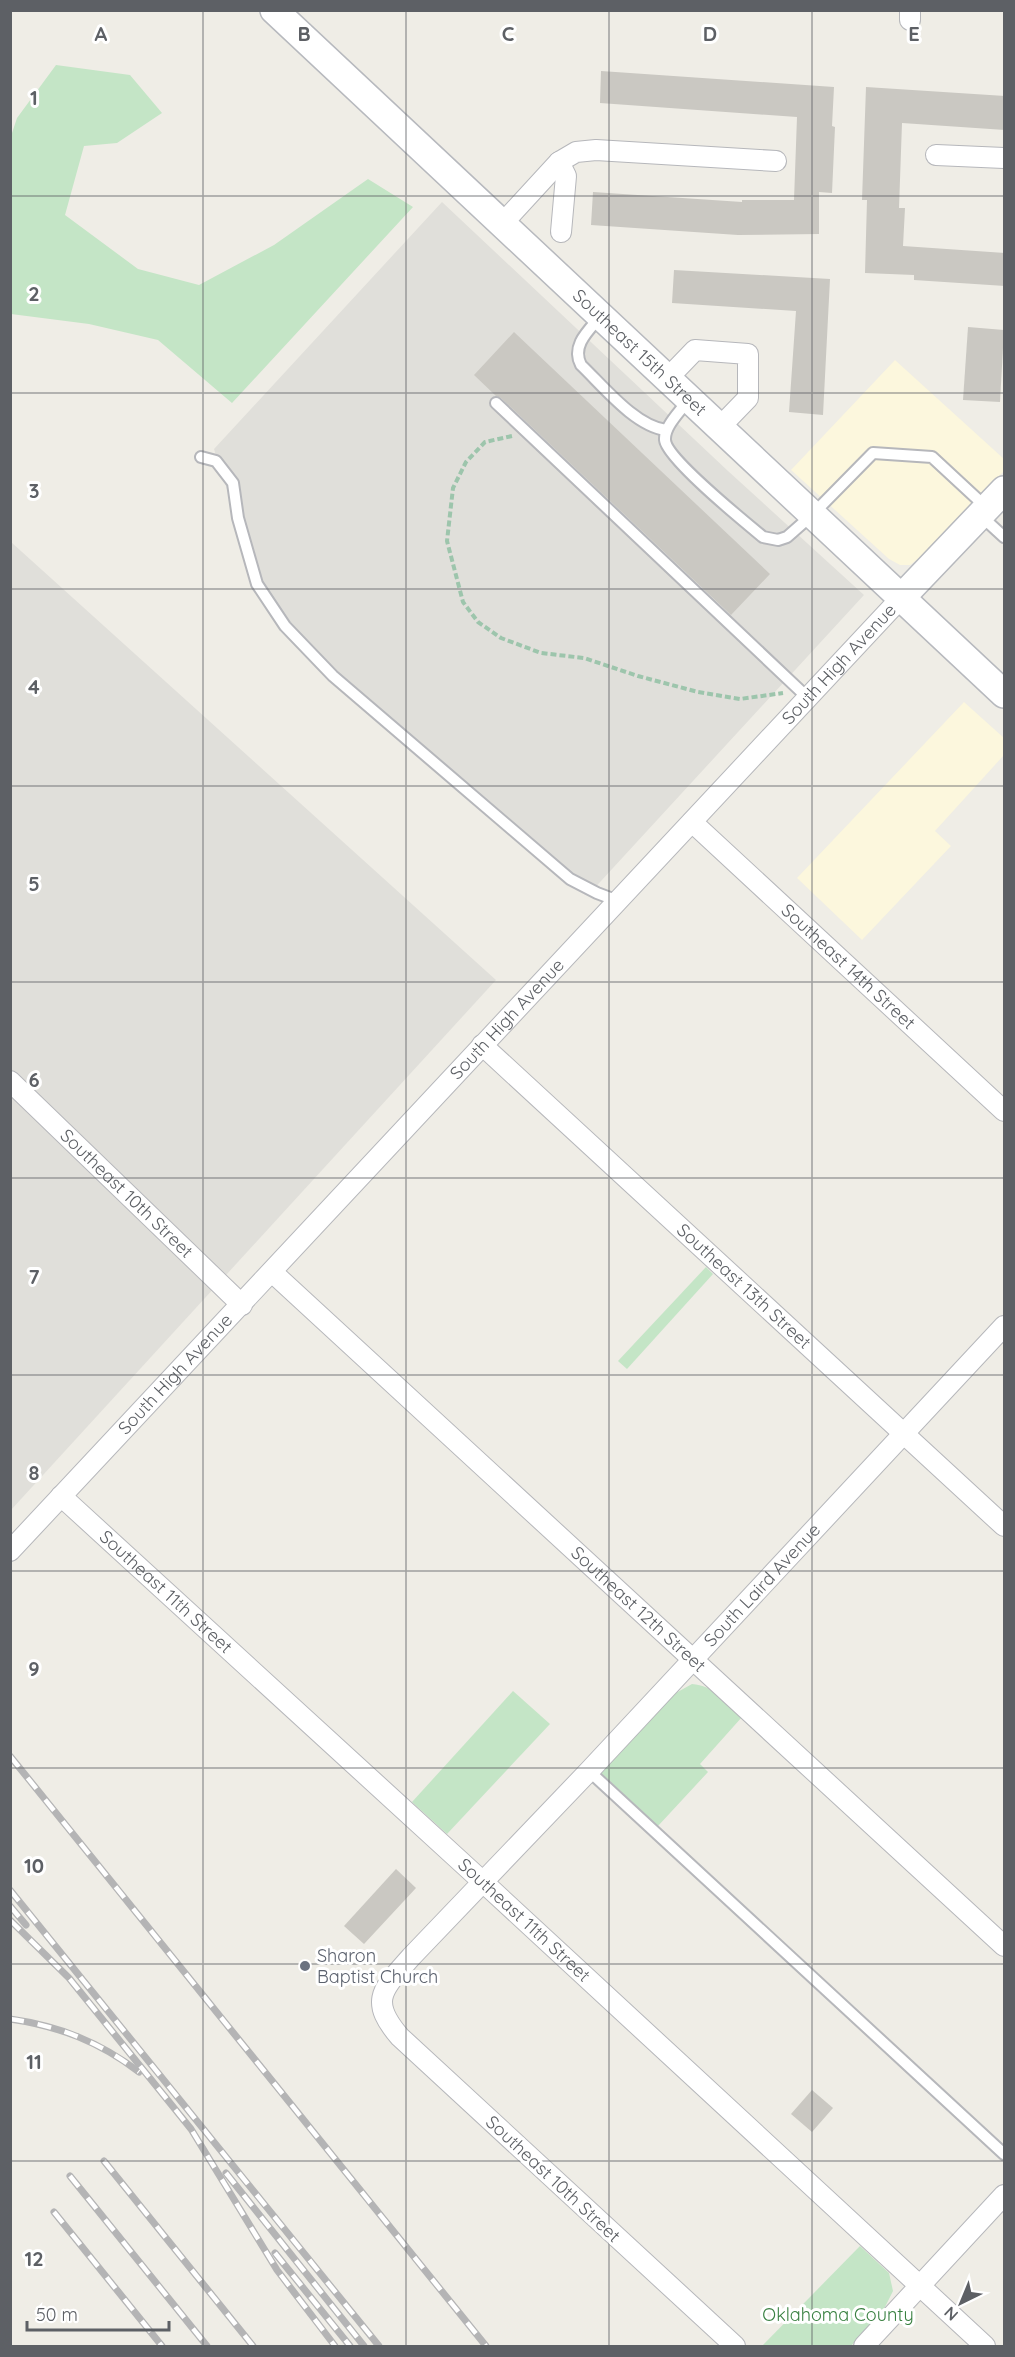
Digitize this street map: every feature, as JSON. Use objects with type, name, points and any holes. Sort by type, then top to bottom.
[{"type":"main road","name":"Southeast 15th Street","points":[[274,10],[900,599],[1004,693]]},
{"type":"main road","name":"South High Avenue","points":[[900,599],[991,504]]},
{"type":"street","points":[[502,224],[559,162],[576,153],[596,150],[776,161]]},
{"type":"street","points":[[936,155],[1005,158]]},
{"type":"street","points":[[559,162],[566,176],[561,232]]},
{"type":"street","points":[[667,379],[695,350],[748,354],[748,398],[719,428]]},
{"type":"street","name":"South High Avenue","points":[[10,1551],[692,822],[803,693],[900,599]]},
{"type":"street","name":"Southeast 14th Street","points":[[692,822],[1005,1111]]},
{"type":"street","name":"Southeast 13th Street","points":[[482,1045],[1005,1526]]},
{"type":"street","name":"Southeast 10th Street","points":[[10,1081],[242,1305]]},
{"type":"street","name":"Southeast 12th Street","points":[[272,1272],[1005,1946]]},
{"type":"street","name":"South Laird Avenue","points":[[381,2005],[384,1993],[392,1979],[1005,1326]]},
{"type":"street","name":"Southeast 11th Street","points":[[61,1497],[986,2346]]},
{"type":"street","name":"Southeast 10th Street","points":[[381,2005],[384,2016],[400,2037],[735,2346]]},
{"type":"street","points":[[864,2346],[1005,2194]]},
{"type":"lane","points":[[600,317],[587,331],[578,348],[577,357],[582,365],[639,419],[654,429],[666,430]]},
{"type":"lane","points":[[688,400],[666,430],[665,440],[668,449],[691,474],[764,537],[778,540],[787,537],[873,453],[932,457],[991,504],[1005,537]]},
{"type":"lane","points":[[496,403],[803,693]]},
{"type":"lane","points":[[201,457],[216,461],[233,483],[238,518],[257,584],[285,626],[333,676],[521,839],[570,879],[618,901]]},
{"type":"lane","points":[[589,1771],[1005,2154]]},
{"type":"path","points":[[514,436],[486,442],[466,462],[453,488],[447,541],[463,602],[478,622],[501,638],[541,653],[584,658],[638,676],[698,692],[740,699],[803,693]]},
{"type":"shaded area","points":[[442,202],[728,471],[864,595],[590,893],[386,720],[264,604],[214,449]]},
{"type":"shaded area","points":[[895,360],[1004,459],[1004,471],[910,565],[900,565],[889,559],[791,470]]},
{"type":"shaded area","points":[[11,542],[496,980],[11,1510]]},
{"type":"shaded area","points":[[964,702],[1004,738],[1004,755],[935,831],[951,846],[862,940],[797,878]]},
{"type":"green space","points":[[56,65],[130,75],[162,113],[117,143],[84,146],[65,215],[138,269],[199,285],[274,245],[368,179],[413,207],[232,403],[158,340],[89,324],[11,314],[11,136],[17,118]]},
{"type":"green space","points":[[706,1267],[713,1274],[627,1369],[618,1361]]},
{"type":"green space","points":[[692,1684],[713,1691],[742,1717],[700,1764],[708,1772],[658,1826],[599,1771],[674,1694]]},
{"type":"green space","points":[[513,1691],[550,1724],[447,1834],[412,1802]]},
{"type":"green space","name":"Oklahoma County","points":[[860,2246],[889,2273],[893,2291],[884,2309],[851,2346],[762,2346]]},
{"type":"building","points":[[601,71],[834,87],[832,193],[819,192],[819,234],[738,235],[591,225],[593,192],[742,202],[742,200],[794,200],[797,117],[600,103]]},
{"type":"building","points":[[866,87],[1005,96],[1005,130],[902,123],[899,208],[905,208],[903,246],[1005,253],[1005,286],[914,280],[914,275],[865,273],[867,200],[862,200]]},
{"type":"building","points":[[674,270],[830,279],[823,415],[789,412],[796,311],[672,303]]},
{"type":"building","points":[[968,327],[1004,330],[1000,402],[963,400]]},
{"type":"building","points":[[514,332],[770,574],[731,615],[474,375]]},
{"type":"building","points":[[396,1869],[416,1888],[364,1944],[344,1926]]},
{"type":"building","points":[[812,2090],[833,2108],[812,2132],[791,2114]]},
{"type":"railway","points":[[10,1756],[486,2346]]},
{"type":"railway","points":[[10,1890],[379,2346]]},
{"type":"railway","points":[[10,1906],[26,1925]]},
{"type":"railway","points":[[10,1920],[69,1978],[191,2129],[277,2270],[335,2346]]},
{"type":"railway","points":[[10,2019],[45,2026],[78,2037],[109,2052],[139,2072]]},
{"type":"railway","points":[[104,2161],[253,2346]]},
{"type":"railway","points":[[226,2173],[364,2346]]},
{"type":"railway","points":[[70,2176],[207,2346]]},
{"type":"railway","points":[[54,2212],[162,2346]]},
{"type":"railway","points":[[275,2253],[350,2346]]},
{"type":"place","name":"Sharon Baptist Church","points":[[305,1966]]}]
